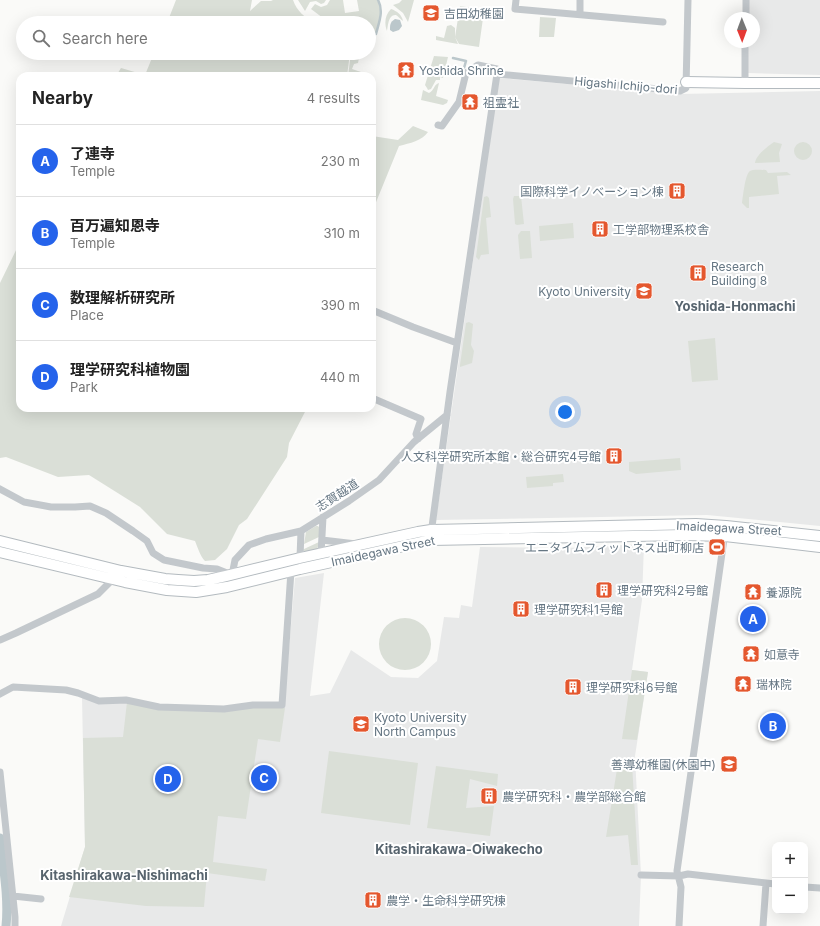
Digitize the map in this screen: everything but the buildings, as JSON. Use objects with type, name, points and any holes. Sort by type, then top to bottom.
[{"type":"main road","name":"Higashi Ichijo-dori","points":[[686,82],[820,83]]},
{"type":"main road","name":"Imaidegawa Street","points":[[0,552],[113,579],[167,590],[196,592],[228,587],[431,535],[696,524],[820,536]]},
{"type":"main road","name":"Imaidegawa Street","points":[[0,541],[121,571],[184,581],[202,580],[232,575],[300,558],[418,532],[431,535],[725,536],[820,547]]},
{"type":"street","points":[[516,0],[516,9],[663,22]]},
{"type":"street","points":[[580,0],[580,14]]},
{"type":"street","points":[[686,82],[688,0]]},
{"type":"street","points":[[746,0],[746,12]]},
{"type":"street","points":[[745,83],[746,48]]},
{"type":"street","points":[[431,535],[497,71],[478,66],[466,73],[458,102],[442,126],[438,125]]},
{"type":"street","name":"Higashi Ichijo-dori","points":[[497,71],[680,91],[686,88],[686,82]]},
{"type":"street","points":[[376,312],[413,328],[457,344]]},
{"type":"street","points":[[376,400],[421,419],[416,434],[418,439]]},
{"type":"street","name":"志賀越道","points":[[232,575],[236,560],[249,545],[266,539],[301,531],[349,501],[379,480],[418,439],[447,415]]},
{"type":"street","points":[[0,489],[24,502],[51,507],[90,506],[106,512],[133,531],[146,541],[153,553],[164,560],[203,568],[217,569],[232,575]]},
{"type":"street","points":[[321,554],[323,517]]},
{"type":"street","points":[[679,926],[682,887],[677,871],[726,526]]},
{"type":"street","points":[[300,558],[301,531]]},
{"type":"street","points":[[322,540],[362,544]]},
{"type":"street","points":[[0,640],[98,594],[121,571]]},
{"type":"street","points":[[0,694],[13,688],[59,689],[78,693],[99,701],[126,700],[160,707],[224,709],[254,704],[282,705],[291,571]]},
{"type":"street","points":[[0,772],[15,926]]},
{"type":"street","points":[[0,846],[8,845]]},
{"type":"street","points":[[641,875],[679,876],[688,874],[772,884]]},
{"type":"street","points":[[763,926],[766,883]]},
{"type":"street","points":[[808,886],[820,888]]},
{"type":"street","points":[[13,896],[41,899]]},
{"type":"shaded area","points":[[176,0],[252,0],[250,11],[261,1],[293,0],[305,16],[170,16]]},
{"type":"shaded area","points":[[298,0],[326,0],[321,4],[316,1],[310,2],[305,11]]},
{"type":"shaded area","points":[[330,0],[343,0],[345,13],[359,11],[357,0],[377,0],[380,12],[376,33],[376,16],[320,16],[311,9],[315,4],[321,7],[327,5]]},
{"type":"shaded area","points":[[402,0],[414,0],[408,22],[403,13],[393,5]]},
{"type":"shaded area","points":[[749,0],[820,0],[820,75],[748,73],[748,48],[760,48],[760,12],[749,12]]},
{"type":"shaded area","points":[[460,6],[474,8],[474,11],[484,11],[479,47],[459,44],[455,37]]},
{"type":"shaded area","points":[[391,9],[402,17],[403,21],[396,15],[393,15],[388,24],[387,31],[386,19],[387,14]]},
{"type":"shaded area","points":[[540,17],[556,18],[554,37],[539,37]]},
{"type":"shaded area","points":[[395,19],[400,20],[402,26],[399,30],[393,32],[390,30],[390,25]]},
{"type":"shaded area","points":[[451,25],[455,28],[455,37],[458,44],[436,40],[436,36],[444,38],[447,26]]},
{"type":"shaded area","points":[[434,56],[448,57],[443,78],[440,77],[440,80],[436,80],[431,89],[428,90],[425,85]]},
{"type":"shaded area","points":[[151,60],[349,60],[348,72],[146,72]]},
{"type":"shaded area","points":[[350,60],[359,60],[358,63],[354,64],[352,69],[361,72],[349,72]]},
{"type":"shaded area","points":[[121,68],[135,72],[118,72]]},
{"type":"shaded area","name":"Kyoto University","points":[[499,78],[680,94],[820,91],[820,526],[707,515],[436,520]]},
{"type":"shaded area","points":[[439,83],[436,96],[448,100],[447,103],[443,105],[421,100],[423,90],[429,93]]},
{"type":"shaded area","points":[[413,126],[428,132],[419,140],[399,146],[376,202],[376,137],[398,140]]},
{"type":"shaded area","points":[[774,142],[782,144],[779,153],[780,162],[755,163],[760,154]]},
{"type":"shaded area","points":[[803,142],[809,145],[812,151],[809,157],[803,160],[797,157],[794,151],[797,145]]},
{"type":"shaded area","points":[[753,170],[766,170],[768,173],[787,172],[791,175],[777,176],[779,194],[749,197],[749,208],[747,208],[742,203],[748,173]]},
{"type":"shaded area","points":[[487,196],[489,198],[491,217],[486,218],[489,254],[481,255],[479,260],[476,257],[484,197]]},
{"type":"shaded area","points":[[514,196],[521,196],[524,224],[515,224]]},
{"type":"shaded area","points":[[573,223],[574,238],[540,241],[539,226]]},
{"type":"shaded area","points":[[521,231],[530,231],[532,258],[520,259],[518,235]]},
{"type":"shaded area","points":[[16,250],[16,412],[305,412],[289,443],[287,457],[247,519],[239,525],[227,549],[215,560],[205,561],[200,554],[195,541],[167,534],[140,507],[89,475],[58,477],[6,457],[0,458],[0,283]]},
{"type":"shaded area","points":[[469,322],[473,324],[471,345],[474,351],[472,363],[460,367],[466,323]]},
{"type":"shaded area","points":[[715,338],[718,380],[692,382],[688,341]]},
{"type":"shaded area","points":[[680,458],[681,470],[636,474],[629,471],[629,462]]},
{"type":"shaded area","points":[[563,474],[564,482],[553,483],[553,486],[527,488],[526,477]]},
{"type":"shaded area","points":[[316,526],[320,528],[319,537],[304,544],[306,532]]},
{"type":"shaded area","points":[[319,542],[317,550],[306,553],[303,550],[304,549]]},
{"type":"shaded area","name":"Kyoto University North Campus","points":[[644,544],[642,600],[632,670],[648,672],[635,756],[641,875],[639,926],[61,926],[85,847],[82,697],[127,702],[158,710],[251,707],[284,708],[295,578],[324,573],[310,696],[330,693],[351,650],[391,677],[418,678],[437,661],[444,617],[459,618],[461,605],[472,607],[480,547],[566,548]]},
{"type":"shaded area","points":[[400,618],[410,618],[424,625],[431,639],[431,649],[424,663],[410,670],[400,670],[390,666],[383,659],[379,649],[379,639],[383,629],[390,622]]},
{"type":"shaded area","points":[[632,670],[648,672],[637,740],[622,739]]},
{"type":"shaded area","points":[[127,702],[158,710],[251,707],[285,708],[280,742],[258,739],[246,819],[218,816],[213,862],[267,869],[265,881],[207,873],[204,907],[146,906],[69,897],[85,847],[83,738],[123,737]]},
{"type":"shaded area","points":[[329,751],[418,763],[410,825],[321,813]]},
{"type":"shaded area","points":[[618,763],[632,764],[638,865],[631,865],[628,835],[606,837]]},
{"type":"shaded area","points":[[436,766],[498,774],[497,786],[470,779],[466,808],[494,806],[490,836],[427,828]]},
{"type":"waterway","points":[[376,34],[381,12],[378,0]]},
{"type":"waterway","points":[[453,58],[466,61],[464,68]]},
{"type":"waterway","points":[[0,838],[6,893],[6,926]]},
{"type":"place","name":"吉田幼稚園","points":[[431,13]]},
{"type":"place","name":"Yoshida Shrine","points":[[406,70]]},
{"type":"place","name":"祖霊社","points":[[470,102]]},
{"type":"place","name":"国際科学イノべーション棟","points":[[677,191]]},
{"type":"place","name":"工学部物理系校舎","points":[[600,229]]},
{"type":"place","name":"Research Building 8","points":[[698,273]]},
{"type":"place","name":"Kyoto University","points":[[644,291]]},
{"type":"place","name":"人文科学研究所本館・総合研究4号館","points":[[614,456]]},
{"type":"place","name":"エニタイムフィットネス出町柳店","points":[[717,547]]},
{"type":"place","name":"理学研究科2号館","points":[[604,590]]},
{"type":"place","name":"養源院","points":[[753,592]]},
{"type":"place","name":"理学研究科1号館","points":[[521,609]]},
{"type":"place","name":"了連寺","points":[[753,619]]},
{"type":"place","name":"如意寺","points":[[751,654]]},
{"type":"place","name":"瑞林院","points":[[743,684]]},
{"type":"place","name":"理学研究科6号館","points":[[573,687]]},
{"type":"place","name":"Kyoto University North Campus","points":[[361,724]]},
{"type":"place","name":"百万遍知恩寺","points":[[773,726]]},
{"type":"place","name":"善導幼稚園(休園中)","points":[[729,764]]},
{"type":"place","name":"数理解析研究所","points":[[264,778]]},
{"type":"place","name":"理学研究科植物園","points":[[168,779]]},
{"type":"place","name":"農学研究科・農学部総合館","points":[[489,796]]},
{"type":"place","name":"農学・生命科学研究棟","points":[[373,900]]},
{"type":"district","name":"Yoshida-Honmachi","points":[[735,306]]},
{"type":"district","name":"Kitashirakawa-Oiwakecho","points":[[459,849]]},
{"type":"district","name":"Kitashirakawa-Nishimachi","points":[[124,875]]}]
